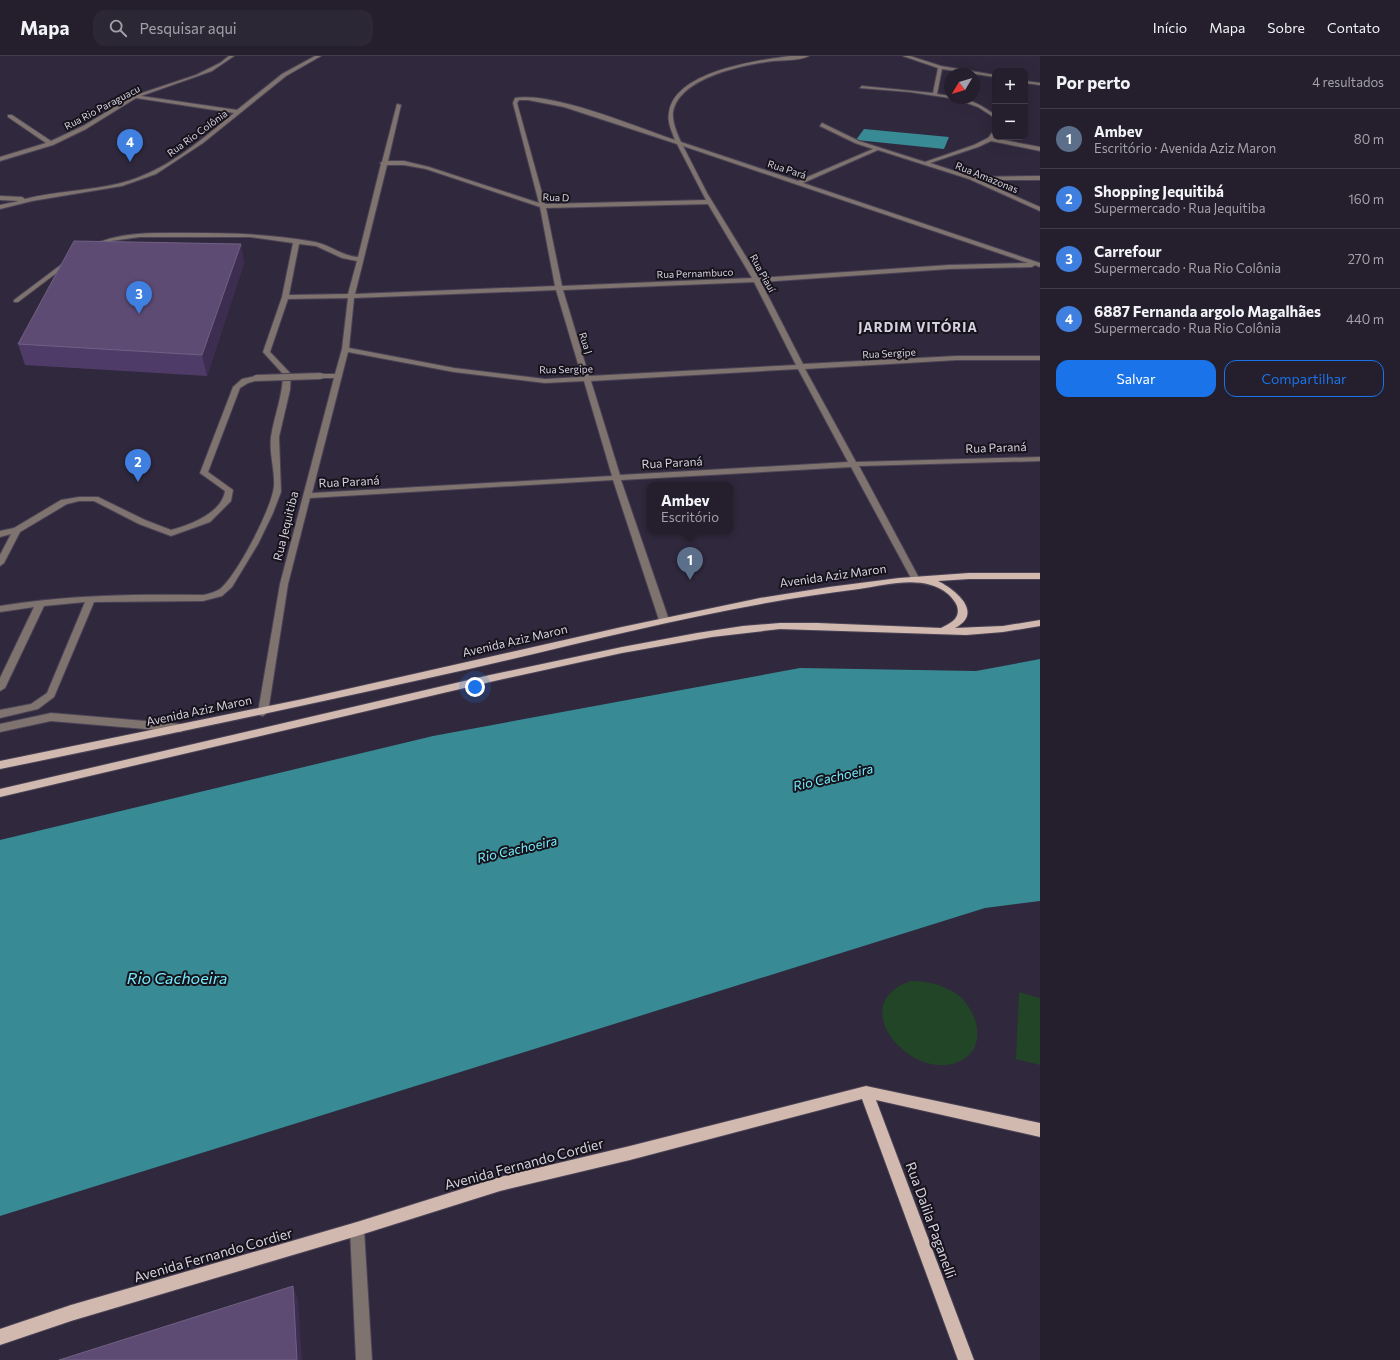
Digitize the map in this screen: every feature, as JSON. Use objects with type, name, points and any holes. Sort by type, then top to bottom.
[{"type":"main road","name":"Avenida Aziz Maron","points":[[0,765],[263,712],[664,620],[790,594],[915,578],[1005,575],[1040,576]]},
{"type":"main road","points":[[915,578],[932,581],[946,588],[957,597],[963,608],[962,618],[954,626],[941,631]]},
{"type":"main road","points":[[0,793],[84,772],[527,669],[696,636],[745,629],[809,626],[978,631],[1020,627],[1040,623]]},
{"type":"main road","name":"Avenida Fernando Cordier","points":[[0,1337],[71,1313],[357,1229],[500,1184],[646,1149],[866,1092],[1040,1130]]},
{"type":"main road","name":"Rua Dalila Paganelli","points":[[866,1092],[966,1360]]},
{"type":"street","name":"Rua Rio Paraguacu","points":[[0,159],[51,144],[95,122],[135,97],[224,64],[232,56]]},
{"type":"street","name":"Rua Rio Colônia","points":[[0,207],[32,199],[110,187],[134,181],[160,169],[186,154],[240,112],[272,84],[298,66],[319,56]]},
{"type":"street","name":"Rua Piauí","points":[[807,56],[779,58],[725,69],[692,84],[678,96],[671,112],[672,125],[678,142],[710,202],[756,280],[801,368],[915,578]]},
{"type":"street","points":[[905,56],[940,67],[992,76]]},
{"type":"street","points":[[935,94],[940,67]]},
{"type":"street","points":[[1028,82],[1040,84]]},
{"type":"street","points":[[862,87],[944,96]]},
{"type":"street","points":[[135,97],[240,112]]},
{"type":"street","name":"Rua Pará","points":[[526,97],[539,99],[609,119],[800,182],[1040,265]]},
{"type":"street","name":"Rua J","points":[[526,97],[517,99],[515,102],[543,206],[559,288],[617,478],[664,620]]},
{"type":"street","points":[[345,349],[351,296],[383,163],[399,104]]},
{"type":"street","points":[[974,104],[980,106],[992,115]]},
{"type":"street","points":[[10,116],[51,144]]},
{"type":"street","name":"Rua Amazonas","points":[[822,125],[857,142],[971,178],[1040,209]]},
{"type":"street","points":[[992,136],[990,139],[1040,149]]},
{"type":"street","name":"Rua Amazonas","points":[[926,163],[990,139]]},
{"type":"street","points":[[800,182],[877,149]]},
{"type":"street","name":"Rua D","points":[[383,163],[404,163],[427,168],[543,206],[710,202]]},
{"type":"street","points":[[971,178],[1040,178]]},
{"type":"street","points":[[0,198],[32,199]]},
{"type":"street","points":[[0,212],[8,205]]},
{"type":"street","points":[[85,251],[110,239],[140,235],[250,235],[315,244],[345,258],[360,259]]},
{"type":"street","points":[[0,609],[41,602],[91,598],[203,598],[224,590],[259,537],[272,510],[278,491],[274,448],[276,429],[286,389],[287,374],[266,352],[270,336],[285,297],[296,242]]},
{"type":"street","points":[[16,301],[73,259]]},
{"type":"street","name":"Rua Pernambuco","points":[[285,297],[351,296],[756,280],[949,267],[1040,265]]},
{"type":"street","name":"Rua Sergipe","points":[[345,349],[506,378],[545,381],[801,368],[957,358],[1040,358]]},
{"type":"street","name":"Rua Jequitiba","points":[[263,712],[284,584],[345,349]]},
{"type":"street","points":[[0,534],[17,530],[64,502],[79,499],[95,499],[142,522],[171,533],[207,520],[228,499],[229,490],[204,472],[237,387],[245,381],[256,378],[337,376]]},
{"type":"street","name":"Rua Paraná","points":[[306,496],[854,464],[1040,459]]},
{"type":"street","points":[[0,563],[17,530]]},
{"type":"street","points":[[0,714],[34,707],[45,702],[51,695],[91,598]]},
{"type":"street","points":[[0,688],[41,602]]},
{"type":"street","points":[[0,728],[51,717],[183,728]]},
{"type":"street","points":[[357,1229],[364,1360]]},
{"type":"shaded area","points":[[911,981],[928,982],[944,987],[955,993],[970,1008],[977,1028],[977,1038],[974,1048],[968,1056],[958,1062],[940,1065],[921,1061],[905,1051],[891,1038],[884,1022],[883,1006],[892,992]]},
{"type":"shaded area","points":[[1019,992],[1040,998],[1040,1065],[1016,1059]]},
{"type":"water","points":[[864,129],[949,137],[944,149],[856,140]]},
{"type":"water","name":"Rio Cachoeira","points":[[1040,659],[1040,901],[985,908],[0,1216],[0,840],[433,736],[800,668],[976,671]]},
{"type":"building","points":[[74,241],[241,244],[202,355],[18,344]]},
{"type":"building","points":[[293,1286],[297,1360],[59,1360]]},
{"type":"place","name":"6887 Fernanda argolo Magalhães","points":[[130,162]]},
{"type":"place","name":"Carrefour","points":[[139,314]]},
{"type":"place","name":"Shopping Jequitibá","points":[[138,482]]},
{"type":"place","name":"Ambev","points":[[690,580]]},
{"type":"district","name":"JARDIM VITÓRIA","points":[[918,327]]}]
